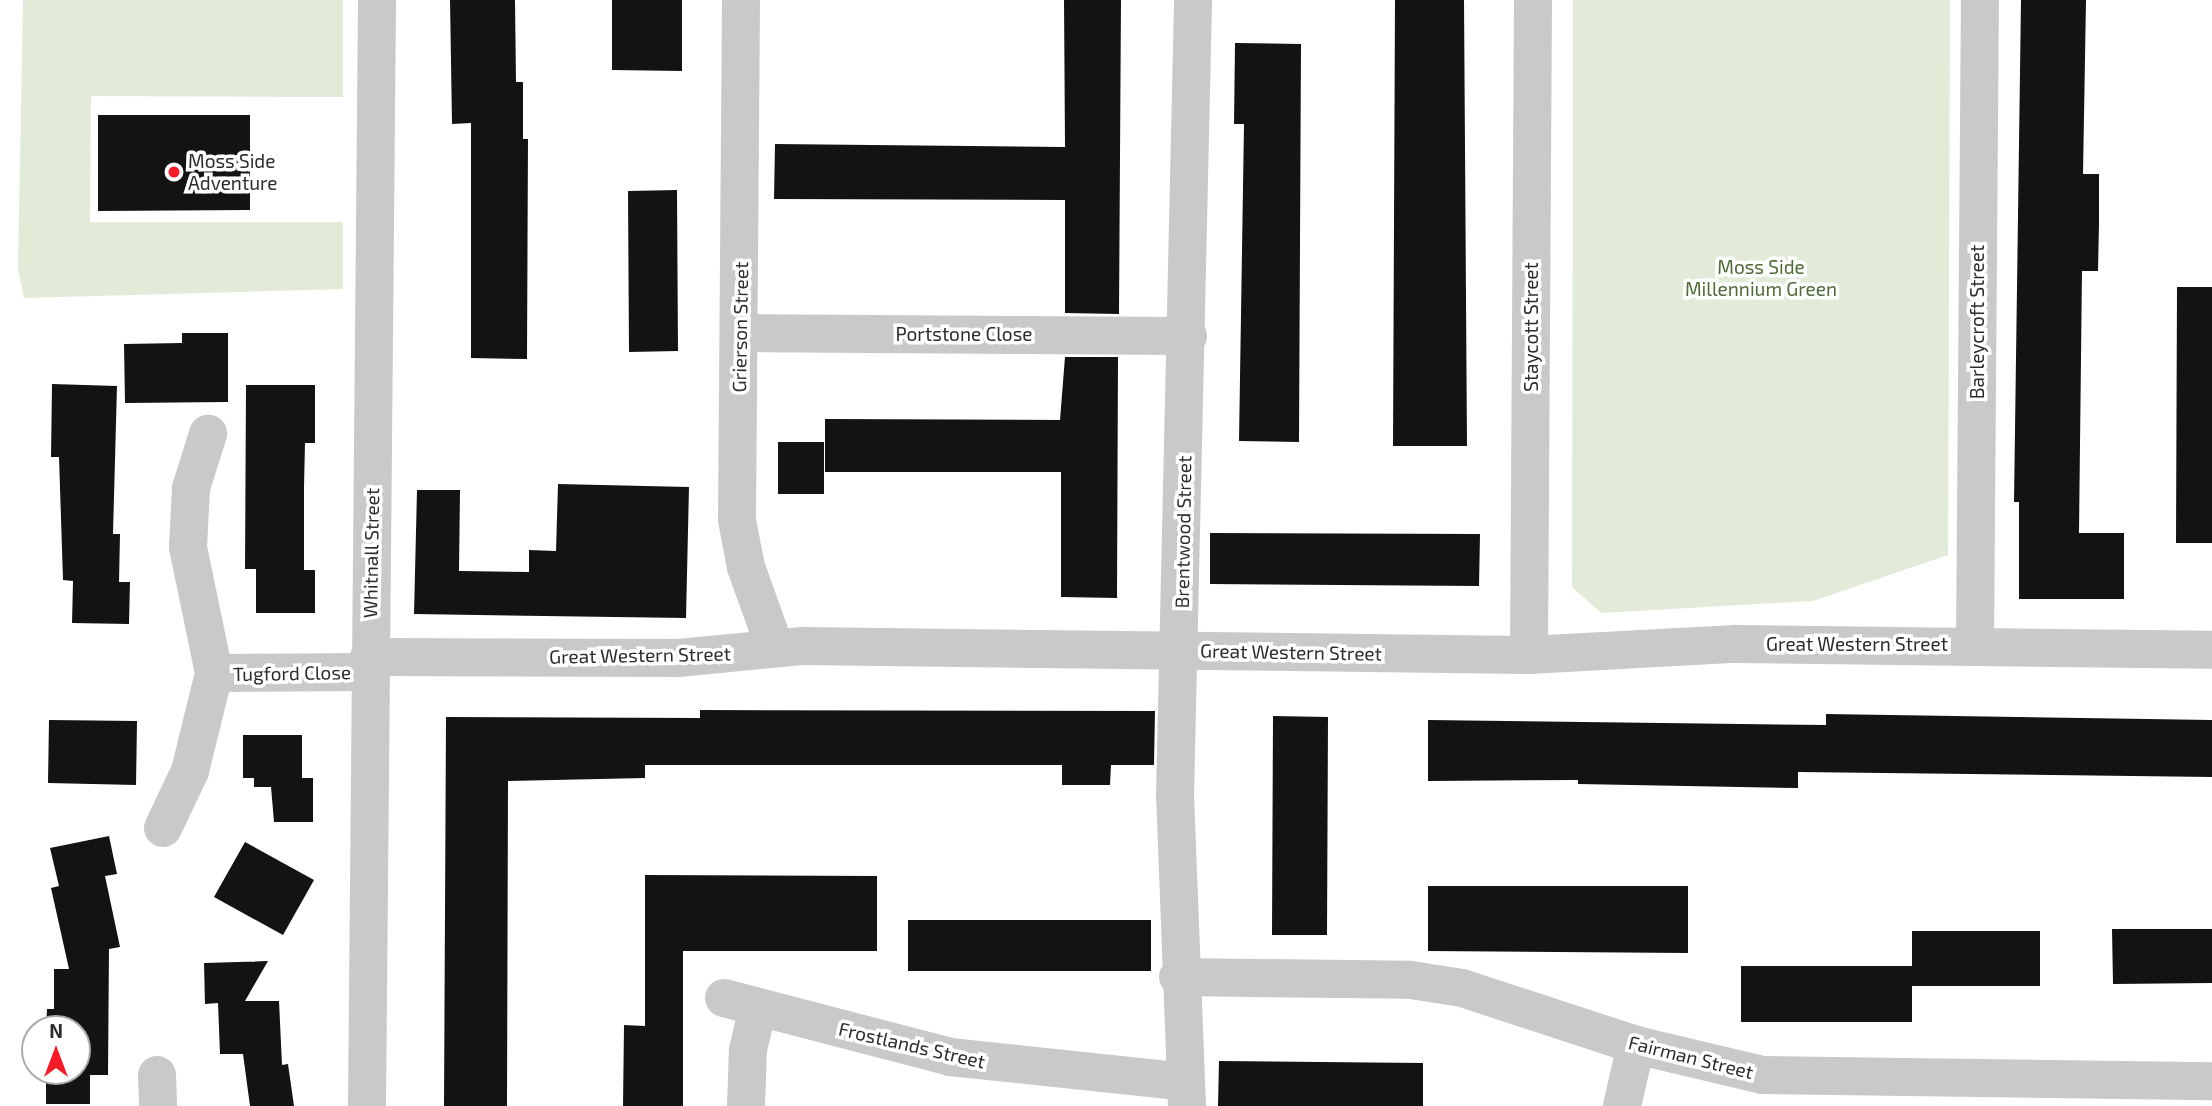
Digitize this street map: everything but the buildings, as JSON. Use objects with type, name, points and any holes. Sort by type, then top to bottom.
[{"type":"street","name":"Whitnall Street","points":[[367,1106],[377,0]]},
{"type":"street","name":"Grierson Street","points":[[741,0],[741,333],[737,520],[746,567],[775,648]]},
{"type":"street","name":"Brentwood Street","points":[[1186,1094],[1178,977],[1175,796],[1188,336],[1193,0]]},
{"type":"street","name":"Staycott Street","points":[[1529,655],[1533,0]]},
{"type":"street","name":"Barleycroft Street","points":[[1975,643],[1980,0]]},
{"type":"street","name":"Portstone Close","points":[[741,333],[1188,336]]},
{"type":"street","name":"Tugford Close","points":[[163,828],[190,771],[214,673],[188,547],[191,488],[208,434]]},
{"type":"street","name":"Great Western Street","points":[[369,664],[678,658],[775,648],[1529,655],[1735,644],[1975,643],[2212,650]]},
{"type":"street","name":"Tugford Close","points":[[214,673],[369,664]]},
{"type":"street","name":"Fairman Street","points":[[1178,977],[1410,981],[1462,988],[1636,1045],[1763,1075],[2098,1091],[2212,1082]]},
{"type":"street","name":"Frostlands Street","points":[[746,1106],[748,1050],[741,1002],[950,1057],[1186,1094]]},
{"type":"street","points":[[1622,1106],[1636,1045]]},
{"type":"green space","points":[[23,0],[343,0],[343,97],[91,96],[90,222],[343,222],[343,289],[24,298],[18,269]]},
{"type":"green space","name":"Moss Side Millennium Green","points":[[1573,0],[1950,0],[1948,555],[1813,601],[1601,613],[1572,587]]},
{"type":"place","name":"Moss Side Adventure","points":[[174,172]]}]
